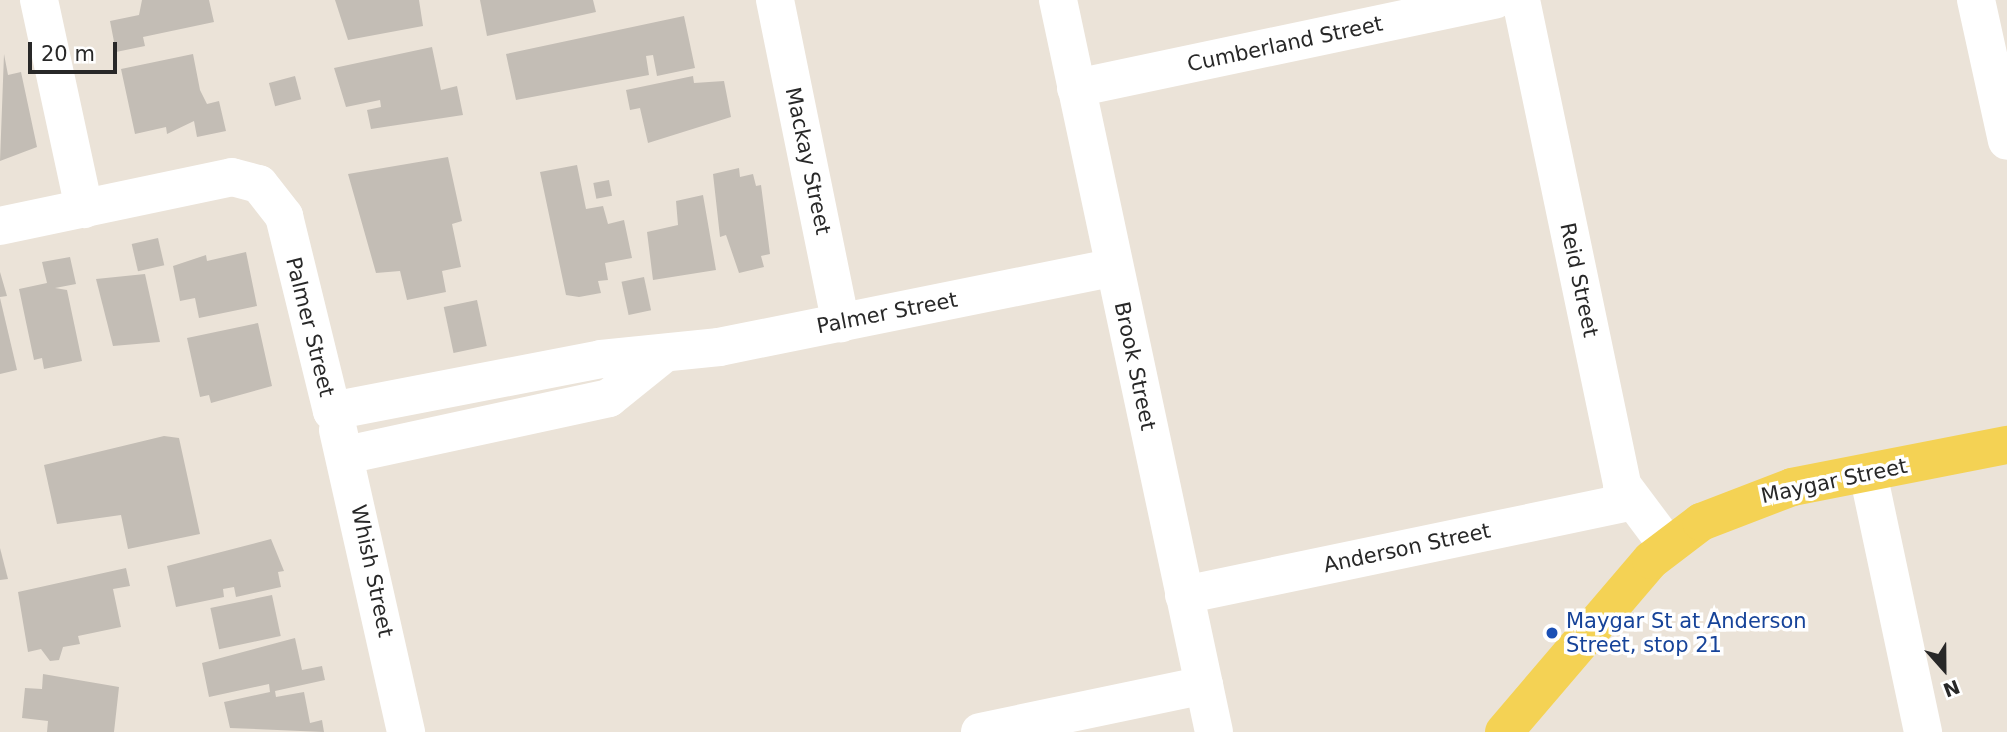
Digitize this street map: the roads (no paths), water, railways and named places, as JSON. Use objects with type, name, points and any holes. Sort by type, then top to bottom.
[{"type":"main road","name":"Maygar Street","points":[[1504,732],[1667,545],[1735,505],[1868,473],[2007,445]]},
{"type":"street","points":[[39,0],[84,209]]},
{"type":"street","name":"Mackay Street","points":[[775,0],[841,323]]},
{"type":"street","name":"Brook Street","points":[[1058,0],[1214,732]]},
{"type":"street","name":"Cumberland Street","points":[[1076,88],[1494,0]]},
{"type":"street","name":"Reid Street","points":[[1521,0],[1629,502],[1667,545]]},
{"type":"street","points":[[1976,0],[2007,141]]},
{"type":"street","name":"Palmer Street","points":[[0,226],[232,177],[270,192],[284,216],[332,411],[601,359],[661,356],[841,323],[1114,267]]},
{"type":"street","points":[[346,455],[618,395],[661,356]]},
{"type":"street","name":"Whish Street","points":[[332,411],[346,455],[406,732]]},
{"type":"street","points":[[1868,473],[1923,732]]},
{"type":"street","name":"Anderson Street","points":[[1184,595],[1629,502]]},
{"type":"street","points":[[980,732],[1204,685]]},
{"type":"place","name":"Maygar St at Anderson Street, stop 21","points":[[1552,633]]}]
